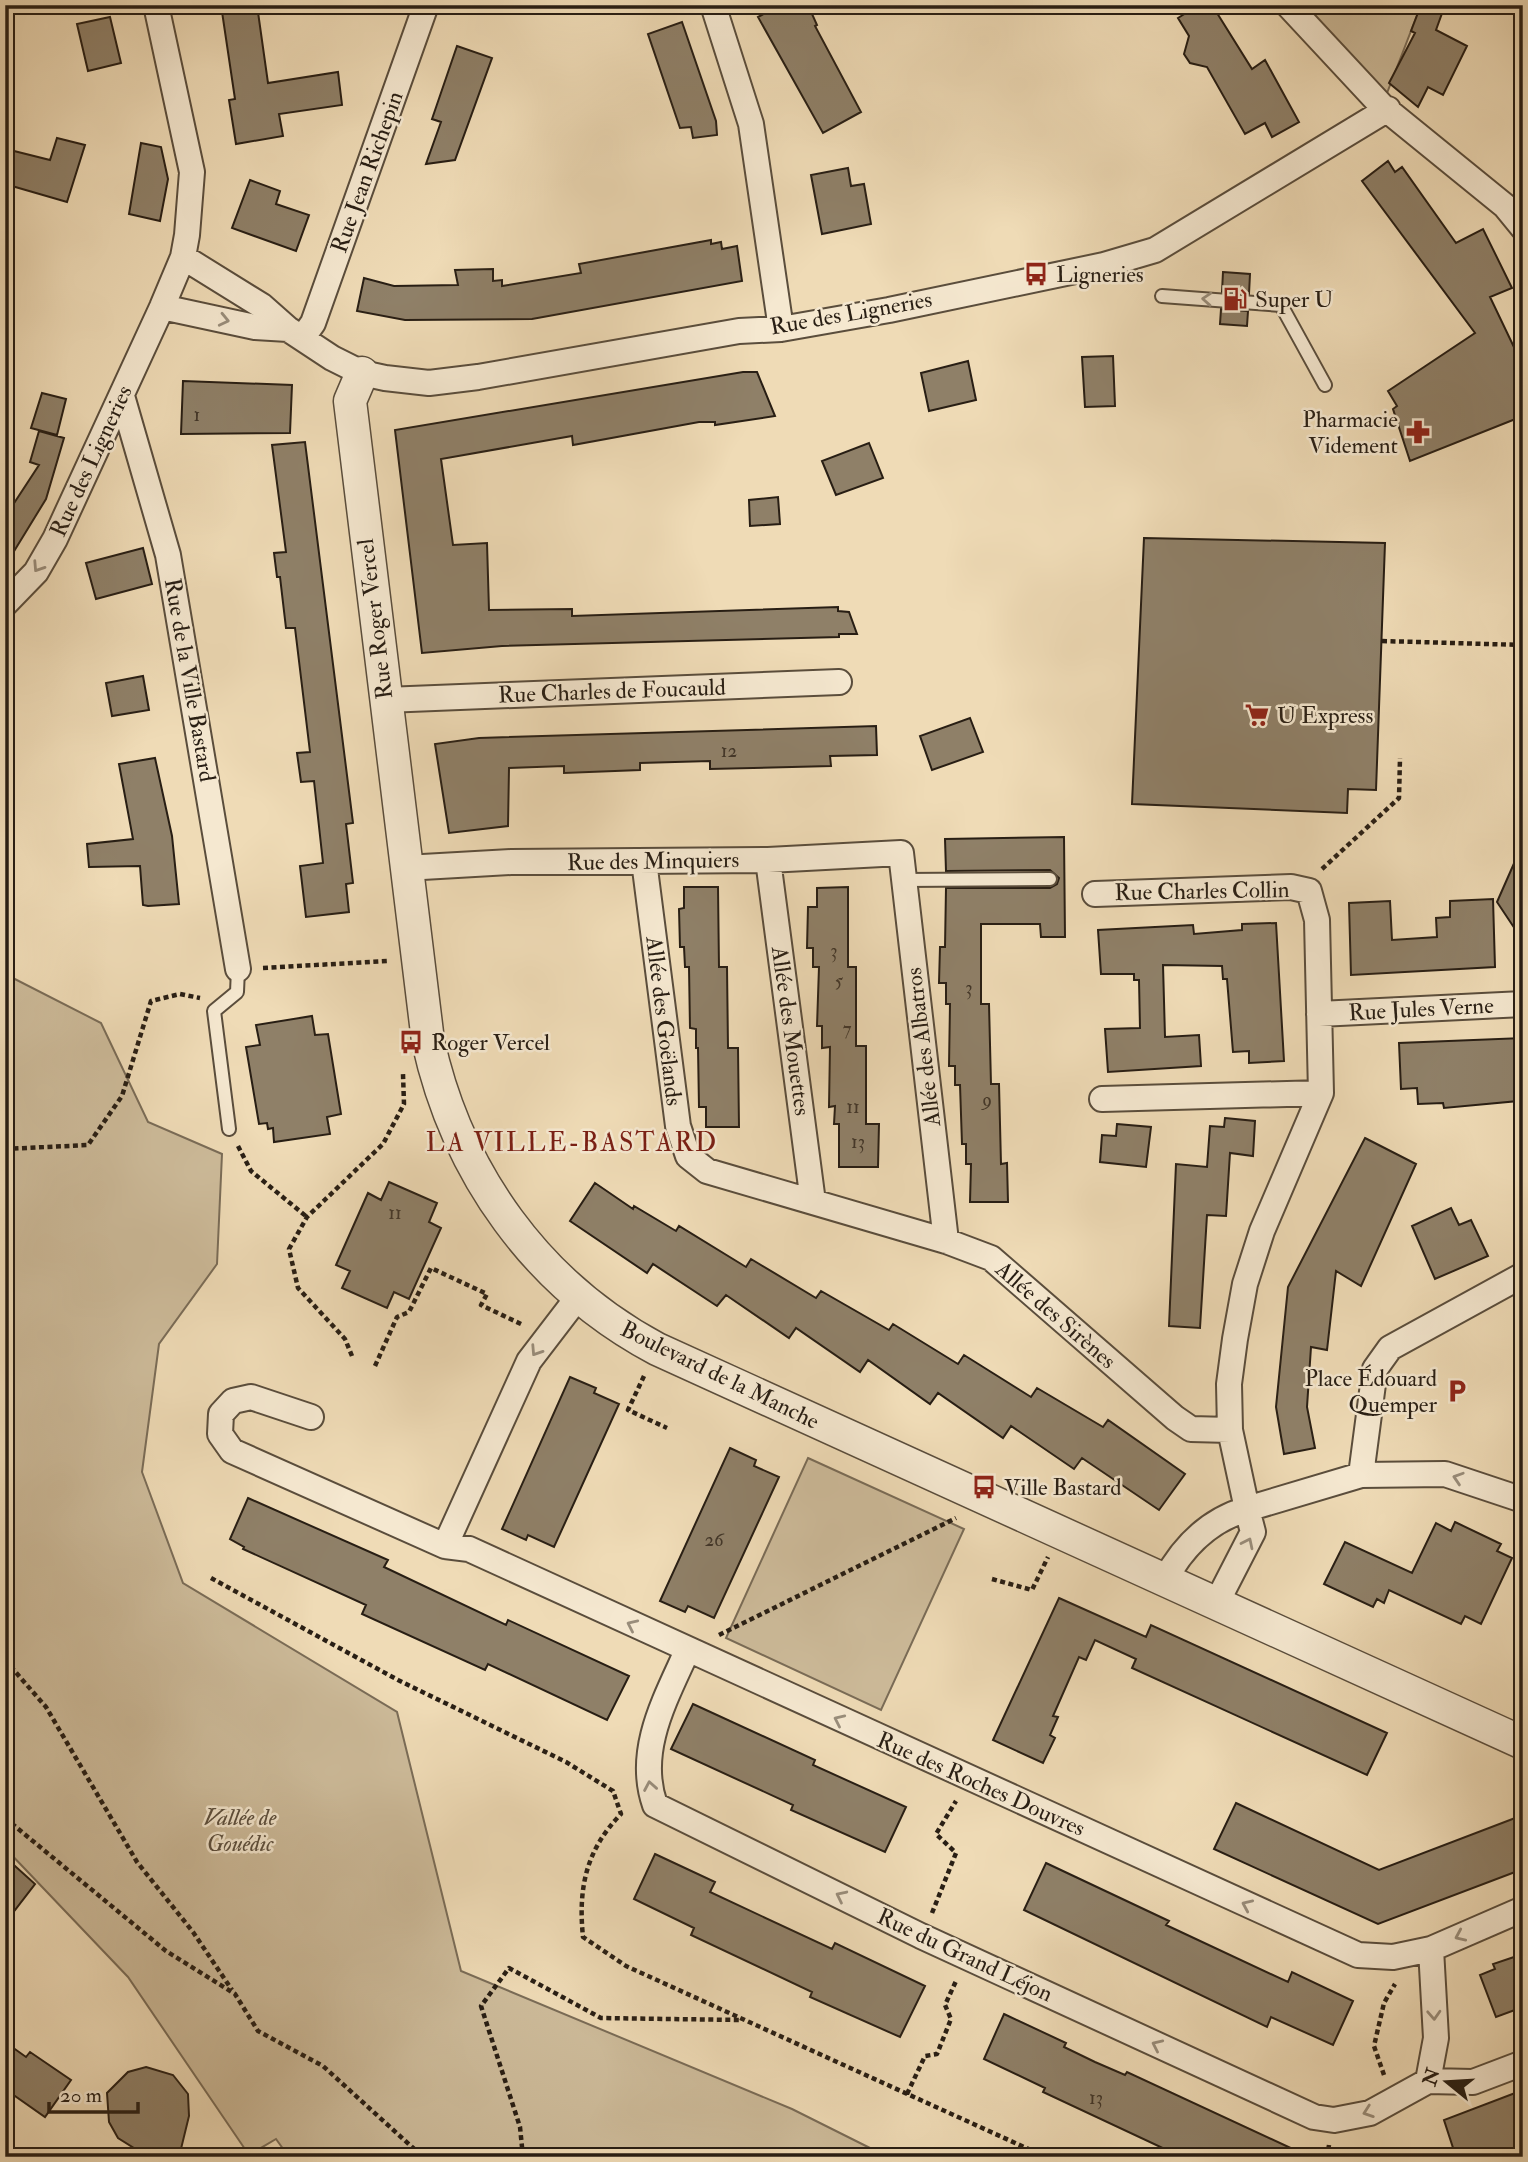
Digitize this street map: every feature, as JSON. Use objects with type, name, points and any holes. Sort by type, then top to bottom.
[{"type":"street","points":[[156,5],[192,172],[183,257]]},
{"type":"street","name":"Rue Jean Richepin","points":[[295,333],[313,323],[426,5]]},
{"type":"street","points":[[713,5],[751,124],[781,329]]},
{"type":"street","points":[[1288,5],[1388,109],[1506,206],[1523,228]]},
{"type":"street","name":"Rue des Ligneries","points":[[5,604],[36,572],[55,539],[183,257],[262,306],[295,333],[362,373],[429,383],[739,331],[781,329],[1068,273],[1155,250],[1388,109]]},
{"type":"street","name":"Rue des Ligneries","points":[[162,307],[295,333]]},
{"type":"street","name":"Rue Roger Vercel","points":[[362,373],[350,401],[405,868]]},
{"type":"street","name":"Rue de la Ville Bastard","points":[[122,396],[169,555],[238,969]]},
{"type":"street","name":"Rue Charles de Foucauld","points":[[385,700],[839,682]]},
{"type":"street","name":"Rue des Minquiers","points":[[405,868],[510,862],[768,860],[901,853]]},
{"type":"street","name":"Allée des Albatros","points":[[901,853],[946,1241]]},
{"type":"street","name":"Allée des Mouettes","points":[[768,860],[813,1202]]},
{"type":"street","name":"Allée des Goëlands","points":[[644,861],[678,1126],[688,1156],[707,1171]]},
{"type":"street","name":"Boulevard de la Manche","points":[[405,868],[416,960],[434,1068],[468,1157],[498,1206],[536,1257],[578,1297],[623,1331],[657,1349],[1523,1743]]},
{"type":"street","name":"Rue Charles Collin","points":[[1095,894],[1291,887],[1309,891]]},
{"type":"street","points":[[1216,1604],[1253,1532],[1230,1430],[1228,1384],[1245,1284],[1262,1231],[1321,1093],[1317,920],[1309,891]]},
{"type":"street","name":"Rue Jules Verne","points":[[1319,1014],[1523,1004]]},
{"type":"street","points":[[1102,1099],[1321,1093]]},
{"type":"street","name":"Allée des Sirènes","points":[[707,1171],[946,1241],[991,1258],[1191,1429],[1230,1430]]},
{"type":"street","points":[[1362,1475],[1375,1369],[1390,1348],[1523,1275]]},
{"type":"street","points":[[445,1546],[508,1405],[541,1343],[578,1297]]},
{"type":"street","name":"Rue des Roches Douvres","points":[[311,1418],[251,1397],[233,1401],[221,1414],[220,1434],[232,1451],[278,1473],[445,1546],[469,1549],[687,1651],[1358,1955],[1393,1958],[1431,1949],[1523,1909]]},
{"type":"street","points":[[1165,1580],[1175,1561],[1195,1538],[1227,1515],[1362,1475],[1445,1474],[1523,1500]]},
{"type":"street","name":"Rue du Grand Léjon","points":[[687,1651],[660,1711],[649,1746],[647,1783],[655,1805],[922,1936],[1314,2117],[1334,2120],[1370,2113],[1428,2081]]},
{"type":"street","points":[[1431,1949],[1436,2038],[1428,2081],[1472,2082],[1523,2063]]},
{"type":"lane","points":[[1162,296],[1281,305],[1325,385]]},
{"type":"lane","points":[[903,880],[1050,879]]},
{"type":"lane","points":[[229,1129],[214,1011],[237,992],[238,969]]},
{"type":"path","points":[[1382,641],[1523,645]]},
{"type":"path","points":[[1309,891],[1324,865],[1399,798],[1400,758]]},
{"type":"path","points":[[238,969],[416,960]]},
{"type":"path","points":[[5,1149],[88,1145],[122,1096],[151,1001],[180,994],[198,996],[214,1011]]},
{"type":"path","points":[[352,1356],[345,1339],[298,1288],[289,1248],[307,1217],[383,1144],[404,1104],[403,1073],[434,1068]]},
{"type":"path","points":[[229,1129],[251,1171],[307,1217]]},
{"type":"path","points":[[375,1366],[397,1317],[409,1312],[431,1268],[486,1294],[481,1305],[525,1326],[521,1333],[541,1343]]},
{"type":"path","points":[[657,1349],[628,1410],[667,1429]]},
{"type":"path","points":[[687,1651],[967,1512]]},
{"type":"path","points":[[992,1578],[1032,1590],[1051,1550]]},
{"type":"path","points":[[211,1578],[398,1680],[566,1762],[613,1791],[621,1815],[608,1828],[584,1873],[583,1937],[626,1966],[1046,2157]]},
{"type":"path","points":[[5,1660],[46,1707],[137,1862],[193,1932],[258,2031],[323,2066],[422,2157]]},
{"type":"path","points":[[922,1936],[956,1853],[936,1834],[970,1779]]},
{"type":"path","points":[[5,1818],[166,1951],[235,1994]]},
{"type":"path","points":[[1392,2101],[1374,2046],[1384,2003],[1396,1983],[1431,1949]]},
{"type":"path","points":[[908,2094],[926,2056],[937,2054],[951,2019],[945,2005],[967,1957]]},
{"type":"path","points":[[523,2157],[520,2127],[481,2006],[509,1968],[601,2018],[745,2020]]},
{"type":"green space","points":[[1286,5],[1421,5],[1382,106]]},
{"type":"green space","name":"Vallée de Gouédic","points":[[5,974],[101,1023],[148,1122],[222,1154],[217,1264],[159,1344],[142,1472],[183,1583],[397,1712],[461,1971],[792,2109],[888,2157],[289,2157],[276,2139],[249,2155],[128,1977],[5,1848]]},
{"type":"green space","points":[[808,1458],[964,1529],[881,1710],[726,1638]]},
{"type":"building","points":[[221,5],[257,5],[268,83],[338,72],[342,105],[279,114],[283,136],[236,144],[229,100],[235,99]]},
{"type":"building","points":[[781,5],[808,5],[817,25],[815,26],[861,112],[823,133],[758,17]]},
{"type":"building","points":[[1199,5],[1212,5],[1252,69],[1265,60],[1299,122],[1272,137],[1265,123],[1245,134],[1207,67],[1190,63],[1184,54],[1189,36],[1178,18]]},
{"type":"building","points":[[1421,5],[1445,5],[1436,30],[1467,46],[1443,95],[1428,87],[1418,107],[1389,83],[1415,33],[1411,31]]},
{"type":"building","points":[[110,17],[121,63],[88,71],[77,24]]},
{"type":"building","points":[[682,22],[716,121],[717,135],[693,138],[691,127],[680,128],[648,34]]},
{"type":"building","points":[[457,46],[492,58],[455,160],[426,164],[441,122],[432,119]]},
{"type":"building","points":[[57,138],[85,145],[67,202],[5,184],[14,151],[50,160]]},
{"type":"building","points":[[141,143],[161,147],[168,179],[160,221],[129,214]]},
{"type":"building","points":[[1388,161],[1395,172],[1402,167],[1456,243],[1483,229],[1512,288],[1490,297],[1523,366],[1523,382],[1515,386],[1523,402],[1523,416],[1410,461],[1393,409],[1397,406],[1388,391],[1475,333],[1362,181]]},
{"type":"building","points":[[848,168],[851,186],[864,184],[871,224],[822,234],[811,175]]},
{"type":"building","points":[[250,180],[280,191],[276,204],[309,215],[296,251],[232,228]]},
{"type":"building","points":[[711,240],[711,244],[721,242],[722,249],[737,246],[742,281],[532,319],[405,320],[357,311],[364,278],[394,286],[458,285],[455,270],[493,269],[493,281],[502,280],[502,286],[581,273],[579,264]]},
{"type":"building","points":[[1223,272],[1250,274],[1249,294],[1222,292]]},
{"type":"building","points":[[1221,309],[1248,311],[1247,326],[1220,324]]},
{"type":"building","points":[[1113,356],[1115,406],[1085,407],[1082,357]]},
{"type":"building","points":[[968,361],[976,400],[929,411],[921,373]]},
{"type":"building","points":[[743,372],[757,372],[775,416],[715,425],[715,422],[699,422],[573,445],[572,436],[441,459],[453,545],[487,543],[489,610],[572,609],[572,616],[838,607],[838,611],[849,612],[857,634],[839,634],[839,637],[502,646],[422,653],[395,430]]},
{"type":"building","points":[[183,381],[292,385],[290,433],[181,434]]},
{"type":"building","points":[[42,393],[66,399],[57,435],[31,428]]},
{"type":"building","points":[[39,431],[64,438],[46,499],[5,566],[5,517],[39,465],[30,462]]},
{"type":"building","points":[[305,442],[353,823],[346,824],[353,883],[346,884],[349,912],[306,917],[300,866],[323,863],[314,781],[301,782],[297,753],[310,752],[295,628],[286,628],[280,577],[277,577],[274,553],[286,552],[272,445]]},
{"type":"building","points":[[869,443],[883,478],[836,495],[822,461]]},
{"type":"building","points":[[778,497],[780,524],[750,526],[749,500]]},
{"type":"building","name":"U Express","points":[[1144,538],[1385,543],[1376,790],[1348,789],[1347,813],[1132,804]]},
{"type":"building","points":[[143,548],[152,584],[96,599],[86,563]]},
{"type":"building","points":[[143,676],[149,710],[112,716],[106,683]]},
{"type":"building","points":[[970,718],[983,752],[932,770],[920,736]]},
{"type":"building","points":[[876,726],[877,755],[830,756],[831,766],[710,769],[710,761],[640,763],[640,770],[564,773],[564,766],[509,768],[508,826],[449,833],[435,744],[479,738]]},
{"type":"building","points":[[155,758],[172,836],[179,904],[148,906],[143,905],[140,866],[89,867],[87,844],[133,839],[119,764]]},
{"type":"building","points":[[1064,837],[1065,937],[1041,937],[1040,924],[981,924],[981,1004],[989,1004],[991,1084],[999,1084],[1001,1164],[1007,1163],[1008,1202],[970,1202],[971,1164],[966,1164],[966,1144],[962,1144],[960,1085],[955,1085],[955,1066],[949,1066],[950,1004],[946,1004],[946,983],[939,983],[940,947],[945,947],[946,888],[1050,888],[1057,884],[1059,878],[1050,870],[946,871],[945,839]]},
{"type":"building","points":[[1523,843],[1523,941],[1497,902]]},
{"type":"building","points":[[684,887],[718,887],[719,967],[727,967],[728,1048],[738,1048],[739,1127],[706,1127],[706,1107],[699,1107],[696,1029],[690,1028],[689,967],[685,967],[684,947],[680,947],[679,909],[684,908]]},
{"type":"building","points":[[848,887],[848,967],[856,967],[856,1046],[866,1046],[866,1124],[879,1124],[878,1167],[839,1167],[839,1124],[834,1124],[835,1106],[829,1107],[830,1047],[822,1048],[822,1026],[817,1026],[819,967],[813,967],[813,948],[807,948],[808,907],[817,907],[817,888]]},
{"type":"building","points":[[1493,899],[1495,967],[1351,975],[1349,903],[1390,901],[1392,940],[1437,937],[1436,918],[1450,917],[1450,901]]},
{"type":"building","points":[[1276,923],[1284,1061],[1249,1063],[1249,1051],[1233,1052],[1227,979],[1223,979],[1222,966],[1163,965],[1165,1037],[1199,1035],[1201,1066],[1108,1072],[1105,1029],[1140,1028],[1139,980],[1134,980],[1134,974],[1101,974],[1098,930],[1193,925],[1194,934],[1242,930],[1242,924]]},
{"type":"building","points":[[312,1016],[315,1035],[328,1034],[341,1114],[327,1117],[330,1134],[274,1142],[273,1128],[268,1129],[267,1123],[259,1124],[246,1047],[260,1045],[256,1025]]},
{"type":"building","points":[[1523,1038],[1523,1083],[1517,1084],[1518,1101],[1444,1108],[1443,1103],[1418,1104],[1417,1088],[1401,1089],[1399,1043]]},
{"type":"building","points":[[1225,1118],[1255,1121],[1253,1156],[1230,1153],[1226,1216],[1207,1215],[1200,1328],[1169,1326],[1176,1164],[1207,1167],[1210,1126],[1224,1127]]},
{"type":"building","points":[[1117,1124],[1151,1127],[1146,1167],[1100,1162],[1102,1135],[1116,1136]]},
{"type":"building","points":[[1365,1138],[1416,1164],[1361,1286],[1336,1271],[1327,1350],[1311,1347],[1307,1407],[1315,1448],[1284,1454],[1276,1407],[1288,1287]]},
{"type":"building","points":[[389,1182],[437,1203],[429,1222],[441,1228],[409,1299],[394,1292],[387,1308],[342,1288],[350,1271],[336,1265],[368,1193],[381,1200]]},
{"type":"building","points":[[595,1183],[633,1209],[634,1206],[676,1231],[679,1226],[746,1267],[751,1259],[816,1298],[821,1291],[889,1330],[893,1324],[958,1364],[964,1355],[1031,1397],[1037,1388],[1103,1427],[1108,1420],[1185,1474],[1159,1510],[1082,1458],[1074,1469],[1011,1426],[1003,1438],[938,1393],[930,1404],[868,1360],[860,1372],[796,1328],[789,1338],[726,1295],[717,1306],[653,1264],[647,1273],[570,1221]]},
{"type":"building","points":[[1451,1208],[1459,1225],[1471,1220],[1488,1256],[1435,1279],[1412,1226]]},
{"type":"building","points":[[570,1377],[596,1388],[594,1393],[619,1404],[554,1547],[528,1535],[526,1540],[502,1529]]},
{"type":"building","points":[[730,1448],[756,1460],[754,1466],[779,1477],[714,1618],[688,1606],[685,1612],[660,1601]]},
{"type":"building","points":[[248,1498],[388,1560],[384,1567],[506,1625],[508,1620],[629,1676],[607,1720],[488,1664],[485,1670],[362,1614],[366,1605],[243,1549],[244,1547],[230,1539]]},
{"type":"building","points":[[1455,1522],[1501,1544],[1497,1551],[1512,1558],[1481,1624],[1465,1616],[1461,1624],[1389,1590],[1384,1603],[1377,1599],[1373,1607],[1324,1584],[1345,1542],[1412,1573],[1436,1523],[1451,1531]]},
{"type":"building","points":[[1059,1598],[1146,1637],[1151,1625],[1387,1733],[1367,1775],[1132,1668],[1136,1659],[1095,1640],[1086,1660],[1079,1657],[1053,1716],[1058,1717],[1050,1735],[1055,1738],[1043,1763],[993,1740]]},
{"type":"building","points":[[693,1704],[815,1760],[813,1765],[906,1807],[885,1852],[791,1810],[793,1805],[671,1749]]},
{"type":"building","points":[[1236,1803],[1379,1870],[1523,1815],[1523,1869],[1378,1924],[1214,1849]]},
{"type":"building","points":[[655,1854],[715,1882],[710,1892],[832,1949],[835,1943],[925,1986],[900,2037],[810,1997],[812,1992],[691,1935],[694,1928],[634,1899]]},
{"type":"building","points":[[5,1857],[35,1884],[5,1923]]},
{"type":"building","points":[[1046,1863],[1169,1921],[1166,1925],[1288,1982],[1292,1972],[1353,2001],[1333,2045],[1271,2017],[1267,2027],[1024,1910]]},
{"type":"building","points":[[1523,1954],[1523,2007],[1496,2017],[1480,1975],[1495,1969],[1493,1964]]},
{"type":"building","points":[[1004,2014],[1066,2043],[1064,2047],[1095,2062],[1125,2075],[1127,2072],[1310,2157],[1164,2157],[1167,2150],[1043,2092],[1045,2088],[984,2059]]},
{"type":"building","points":[[5,2042],[26,2057],[30,2052],[71,2080],[45,2117],[5,2089]]},
{"type":"building","points":[[146,2067],[173,2075],[188,2094],[189,2116],[180,2153],[134,2148],[118,2138],[109,2122],[107,2093],[128,2072]]},
{"type":"building","points":[[1523,2090],[1523,2157],[1456,2157],[1444,2120]]},
{"type":"place","name":"Ligneries","points":[[1036,274]]},
{"type":"place","name":"Super U","points":[[1235,299]]},
{"type":"place","name":"Pharmacie Videment","points":[[1418,432]]},
{"type":"place","name":"U Express","points":[[1257,715]]},
{"type":"place","name":"Roger Vercel","points":[[411,1042]]},
{"type":"place","name":"Place Édouard Quemper","points":[[1457,1391]]},
{"type":"place","name":"Ville Bastard","points":[[984,1487]]},
{"type":"district","name":"LA VILLE-BASTARD","points":[[572,1143]]}]
